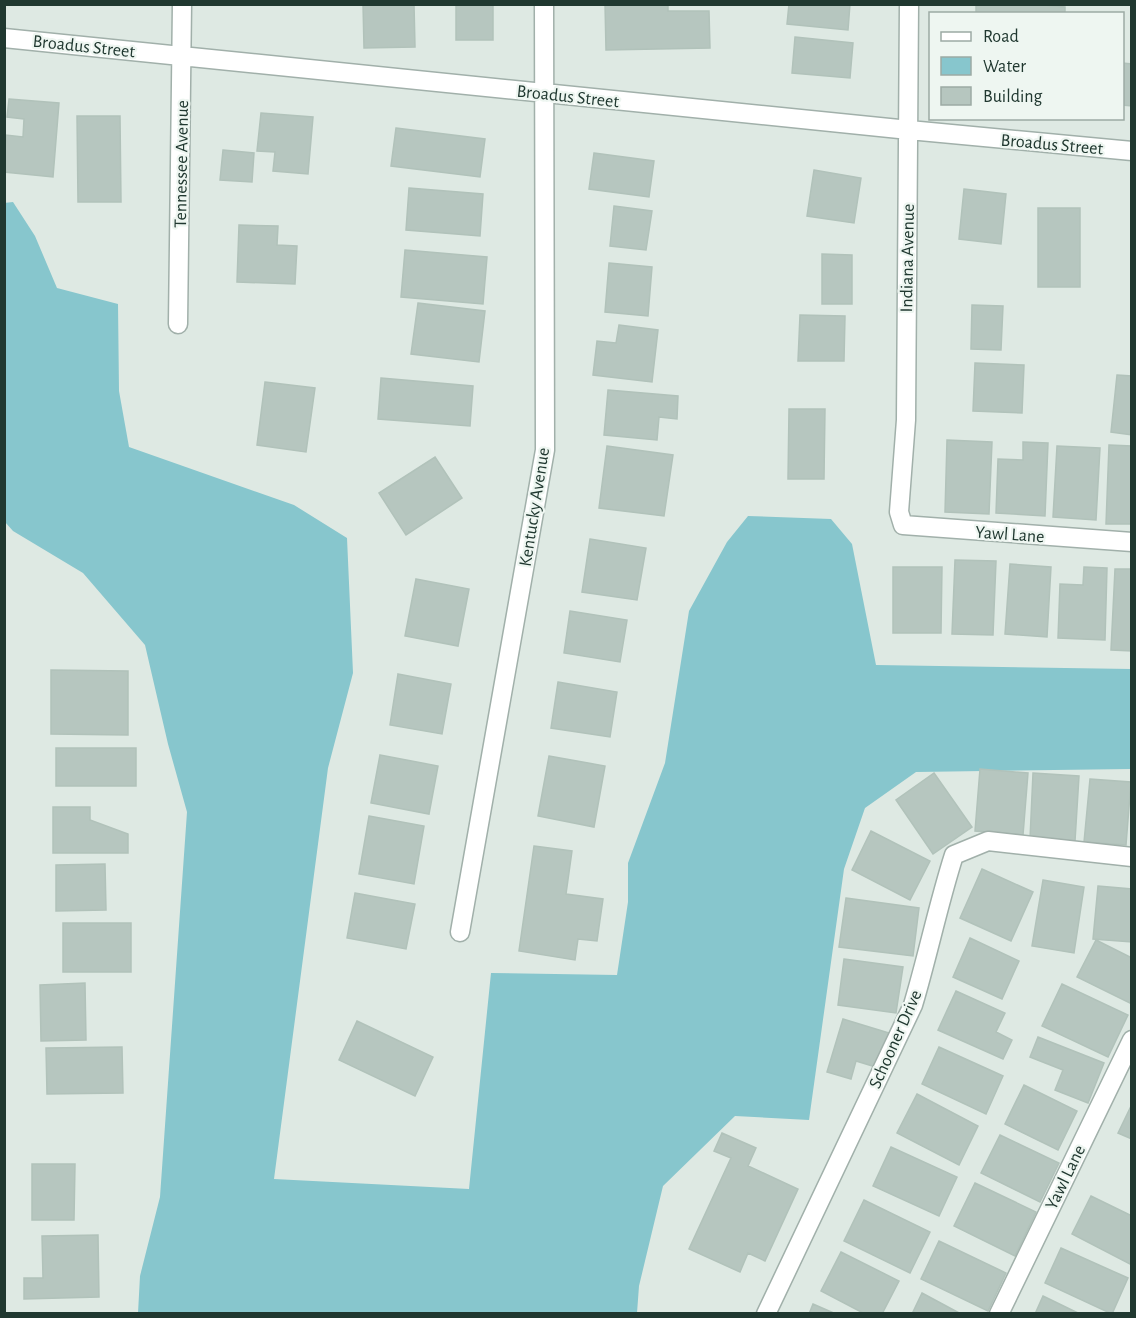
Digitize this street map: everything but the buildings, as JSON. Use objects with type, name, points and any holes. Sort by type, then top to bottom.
[{"type":"street","name":"Tennessee Avenue","points":[[178,324],[182,4]]},
{"type":"street","name":"Kentucky Avenue","points":[[460,932],[545,450],[543,4]]},
{"type":"street","name":"Indiana Avenue","points":[[899,512],[906,420],[909,4]]},
{"type":"street","name":"Broadus Street","points":[[4,38],[1131,151]]},
{"type":"street","name":"Yawl Lane","points":[[899,512],[903,525],[1131,542]]},
{"type":"street","name":"Schooner Drive","points":[[766,1314],[913,1005],[927,958],[940,897],[954,855],[988,841],[1131,857]]},
{"type":"street","name":"Yawl Lane","points":[[999,1314],[1131,1040]]},
{"type":"water","points":[[13,202],[35,236],[57,288],[118,304],[119,391],[129,447],[294,505],[347,538],[353,673],[328,768],[274,1179],[469,1189],[491,973],[617,975],[628,902],[628,863],[665,763],[689,611],[727,542],[748,516],[831,519],[852,544],[876,665],[1131,669],[1131,769],[916,772],[865,808],[844,869],[809,1120],[735,1116],[663,1186],[639,1286],[637,1313],[138,1313],[140,1276],[160,1197],[187,812],[168,744],[145,645],[83,573],[13,531],[5,522],[4,203]]}]
